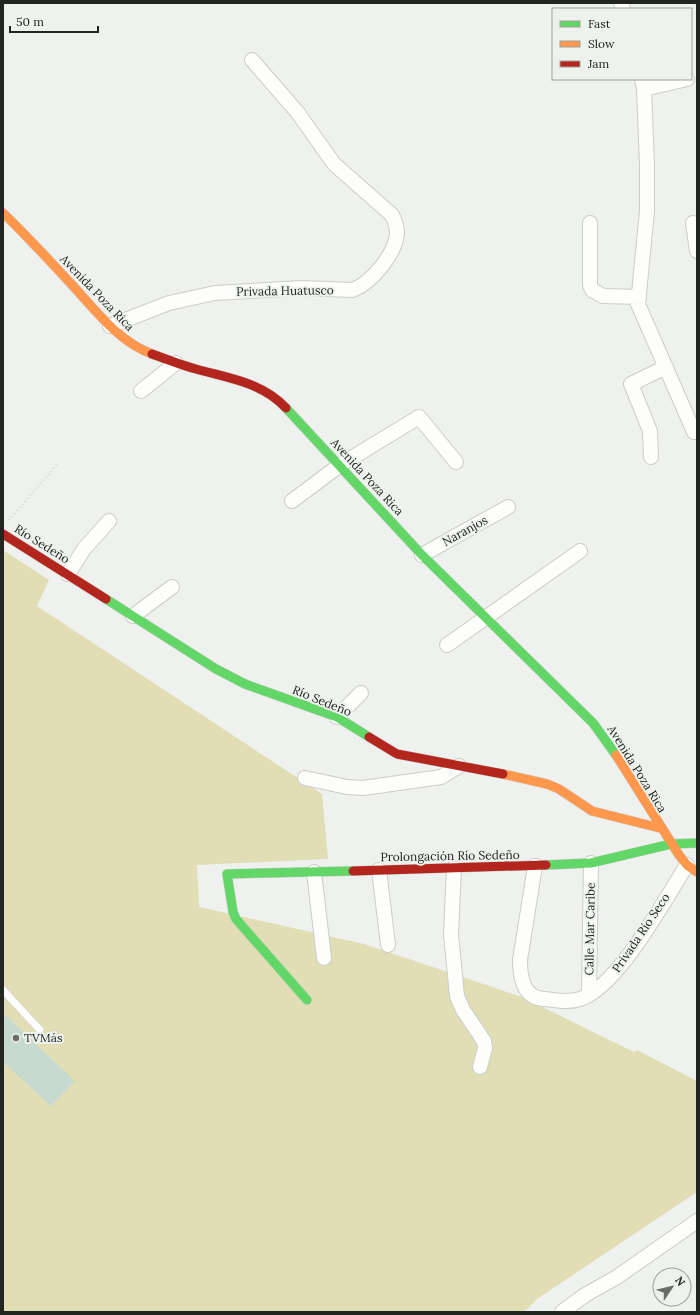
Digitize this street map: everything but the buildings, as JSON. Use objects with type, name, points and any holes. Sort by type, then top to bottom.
[{"type":"street","name":"Privada Huatusco","points":[[110,326],[169,303],[215,292],[302,288],[352,290],[368,282],[382,266],[397,235],[396,224],[392,215],[334,164],[298,113],[252,60]]},
{"type":"street","points":[[678,80],[643,84],[647,165],[647,211],[639,297],[640,311],[694,432],[697,432]]},
{"type":"street","name":"Avenida Poza Rica","points":[[3,213],[27,236],[119,335],[142,350],[176,363],[249,383],[266,392],[281,403],[422,555],[486,616],[593,723],[609,744],[660,828]]},
{"type":"street","points":[[590,223],[590,285],[592,290],[603,296],[639,297]]},
{"type":"street","points":[[694,223],[697,251]]},
{"type":"street","points":[[141,391],[176,363]]},
{"type":"street","points":[[651,457],[650,431],[631,384],[666,367]]},
{"type":"street","points":[[292,501],[340,465],[419,417],[456,462]]},
{"type":"street","name":"Naranjos","points":[[422,555],[508,507]]},
{"type":"street","points":[[68,574],[84,549],[109,520]]},
{"type":"street","name":"Río Sedeño","points":[[3,534],[231,677],[337,717],[397,754],[547,784],[559,789],[592,811],[660,828]]},
{"type":"street","points":[[447,645],[580,551]]},
{"type":"street","points":[[133,616],[172,587]]},
{"type":"street","points":[[337,717],[361,694]]},
{"type":"street","points":[[305,778],[347,787],[363,788],[441,777],[459,766]]},
{"type":"street","points":[[660,828],[692,868]]},
{"type":"street","name":"Prolongación Río Sedeño","points":[[307,1000],[236,919],[227,874],[535,866],[591,863],[672,844],[697,843]]},
{"type":"street","name":"Calle Mar Caribe","points":[[589,995],[591,863]]},
{"type":"street","name":"Privada Río Seco","points":[[535,866],[520,960],[520,975],[523,984],[533,996],[540,999],[571,1001],[589,995],[608,981],[625,961],[692,868]]},
{"type":"street","points":[[454,868],[452,935],[457,996],[463,1010],[484,1041],[480,1067]]},
{"type":"street","points":[[379,870],[388,945]]},
{"type":"street","points":[[314,872],[324,958]]},
{"type":"street","points":[[562,1312],[585,1295],[617,1277],[697,1221]]},
{"type":"lane","points":[[3,990],[40,1030]]},
{"type":"path","points":[[8,521],[59,462]]},
{"type":"shaded area","points":[[3,550],[49,580],[37,606],[322,794],[328,859],[197,865],[199,907],[364,944],[522,997],[634,1052],[637,1050],[697,1081],[697,1192],[537,1299],[524,1312],[3,1312]]},
{"type":"traffic: fast","points":[[286,408],[422,555],[593,723],[616,755]]},
{"type":"traffic: fast","points":[[106,599],[216,669],[245,684],[337,717],[369,737]]},
{"type":"traffic: fast","points":[[546,865],[591,863],[671,844],[697,843]]},
{"type":"traffic: fast","points":[[307,1000],[236,919],[233,912],[227,874],[353,871]]},
{"type":"traffic: slow","points":[[3,213],[39,249],[109,325],[129,342],[152,354]]},
{"type":"traffic: slow","points":[[616,755],[679,855],[687,865],[697,872]]},
{"type":"traffic: slow","points":[[503,774],[547,784],[559,789],[592,811],[660,828]]},
{"type":"traffic: jam","points":[[152,354],[185,366],[244,382],[266,392],[277,399],[286,408]]},
{"type":"traffic: jam","points":[[3,534],[106,599]]},
{"type":"traffic: jam","points":[[369,737],[397,754],[503,774]]},
{"type":"traffic: jam","points":[[353,871],[546,865]]},
{"type":"place","name":"TVMás","points":[[16,1038]]}]
